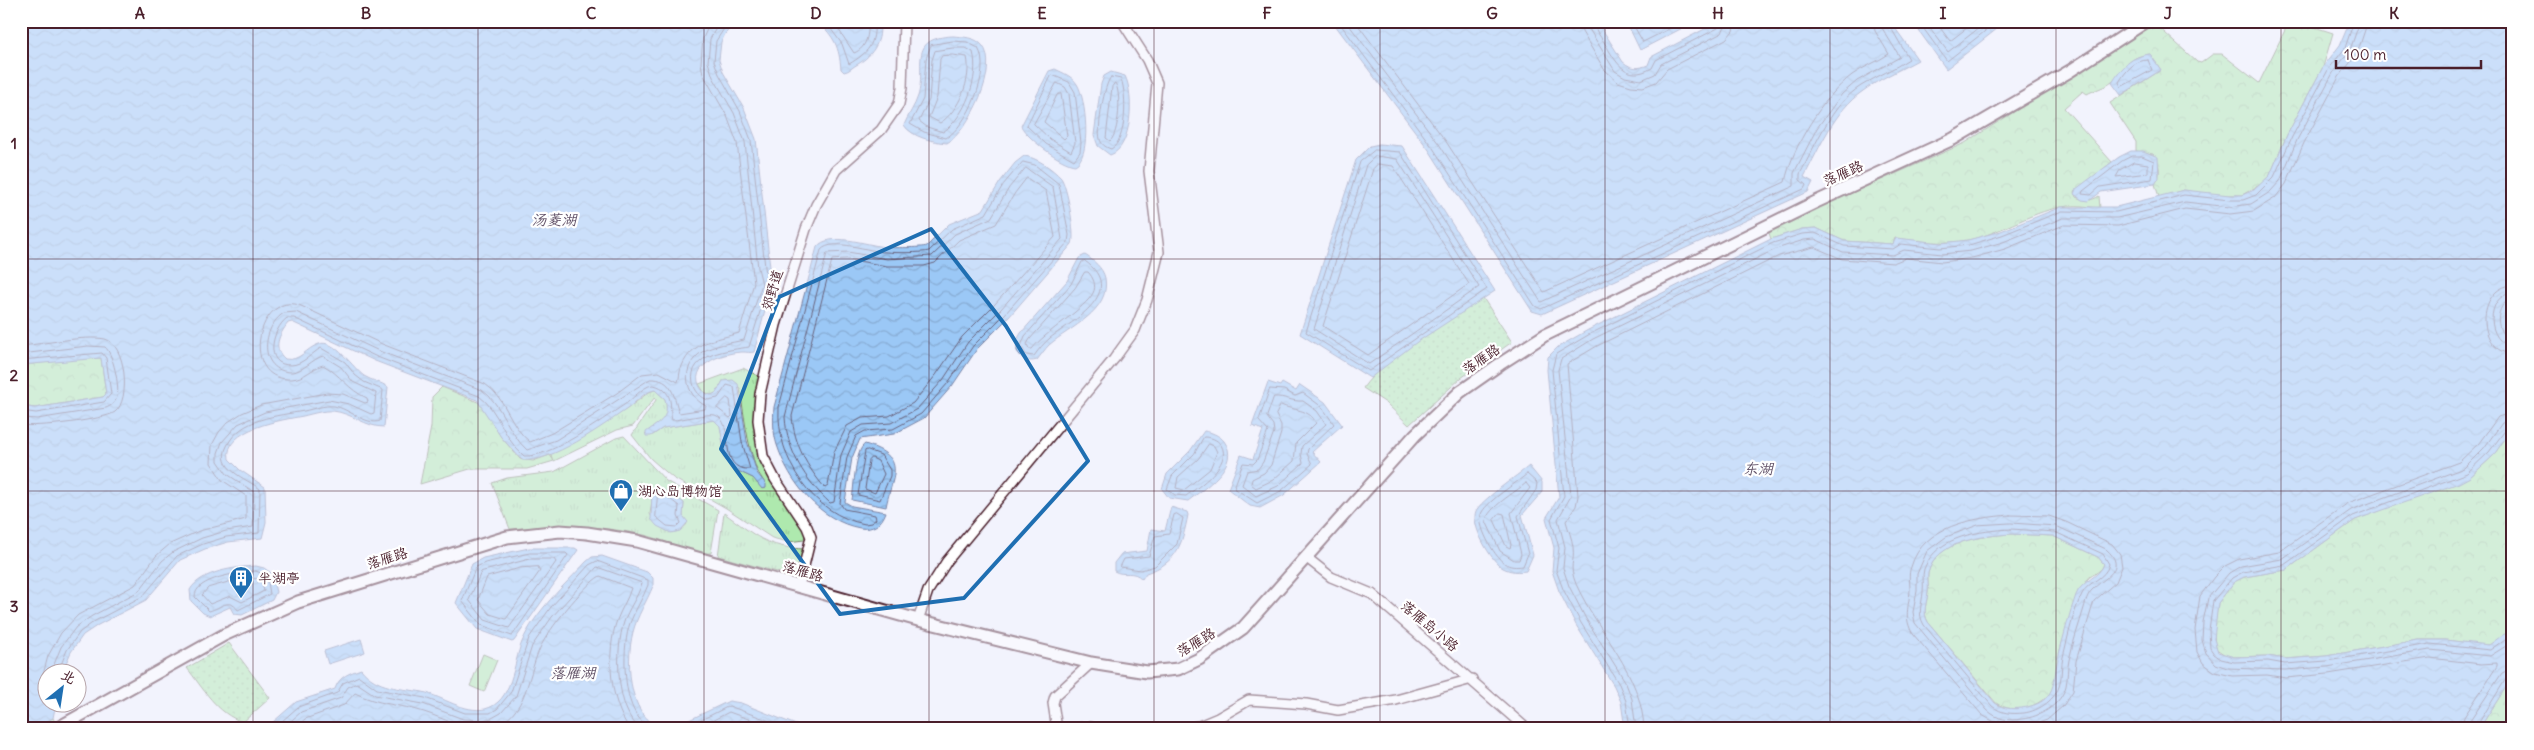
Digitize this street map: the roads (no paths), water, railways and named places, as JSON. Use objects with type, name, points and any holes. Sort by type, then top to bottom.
[{"type":"street","name":"郊野道","points":[[799,586],[810,538],[807,527],[775,479],[764,456],[758,420],[760,394],[776,325],[806,229],[816,205],[836,170],[881,130],[899,104],[903,80],[904,21]]},
{"type":"street","points":[[918,620],[924,599],[947,561],[1114,359],[1135,330],[1147,300],[1159,252],[1149,171],[1157,83],[1147,60],[1122,21]]},
{"type":"street","name":"落雁路","points":[[56,729],[242,625],[314,596],[507,537],[560,531],[617,537],[918,620],[1091,663],[1156,673],[1188,666],[1243,628],[1415,435],[1460,392],[1545,335],[1816,202],[1953,139],[2070,71],[2147,21]]},
{"type":"street","name":"落雁岛小路","points":[[1307,558],[1331,577],[1372,594],[1472,679],[1527,729]]},
{"type":"street","points":[[1057,729],[1053,703],[1055,696],[1091,663]]},
{"type":"street","points":[[1182,729],[1199,726],[1218,718],[1248,700],[1306,704],[1338,710],[1403,698],[1472,679]]},
{"type":"street","points":[[1066,729],[1090,727],[1096,729]]},
{"type":"water","name":"汤菱湖","points":[[21,21],[737,21],[725,34],[721,42],[719,60],[723,72],[744,108],[756,139],[773,281],[754,352],[728,354],[712,360],[700,371],[698,377],[701,389],[711,395],[716,393],[723,381],[733,380],[738,384],[747,441],[757,473],[766,484],[766,488],[762,489],[753,478],[738,471],[726,461],[720,426],[714,420],[663,428],[651,436],[646,436],[646,432],[663,419],[666,411],[665,399],[655,390],[644,395],[605,424],[561,450],[534,460],[522,460],[501,437],[477,400],[375,361],[292,322],[288,323],[278,341],[279,350],[285,359],[299,357],[314,346],[325,343],[331,345],[343,355],[364,376],[388,387],[384,427],[371,425],[340,412],[326,411],[256,427],[235,440],[230,448],[229,459],[240,470],[265,487],[266,522],[262,538],[228,542],[205,549],[180,560],[146,600],[83,635],[66,662],[38,662],[38,712],[54,712],[53,718],[32,729],[21,729],[21,406],[35,408],[103,397],[106,394],[101,358],[21,365]]},
{"type":"water","points":[[817,21],[879,21],[880,34],[876,46],[868,56],[844,72],[841,69],[839,54],[832,37]]},
{"type":"water","points":[[1332,21],[1597,21],[1623,62],[1638,68],[1648,65],[1651,57],[1720,21],[1890,21],[1918,60],[1869,87],[1853,99],[1844,109],[1829,130],[1804,177],[1813,182],[1808,192],[1542,314],[1532,311],[1429,150]]},
{"type":"water","points":[[1626,21],[1696,21],[1640,50]]},
{"type":"water","points":[[1912,21],[2007,21],[1946,69]]},
{"type":"water","name":"东湖","points":[[2350,21],[2513,21],[2513,303],[2504,315],[2504,324],[2513,337],[2513,427],[2493,456],[2470,477],[2459,483],[2355,520],[2286,570],[2244,577],[2234,582],[2218,603],[2214,639],[2218,652],[2234,657],[2268,656],[2285,659],[2326,656],[2418,640],[2445,640],[2489,645],[2504,634],[2513,637],[2513,676],[2479,729],[1625,729],[1621,702],[1614,686],[1576,625],[1559,591],[1552,571],[1554,548],[1546,518],[1559,497],[1547,370],[1548,357],[1558,347],[1588,330],[1771,239],[1802,229],[1816,228],[1844,241],[1893,244],[1896,238],[1941,243],[1968,240],[2001,231],[2061,207],[2116,207],[2184,190],[2242,195],[2254,190],[2270,175],[2287,135],[2323,67],[2340,45]],"holes":[[[2011,534],[2053,536],[2098,557],[2104,564],[2099,572],[2078,590],[2059,654],[2054,682],[2048,696],[2033,705],[2021,708],[2004,707],[1995,703],[1928,622],[1925,611],[1928,573],[1933,562],[1941,553],[1962,542],[1987,536]]]},
{"type":"water","points":[[953,36],[969,38],[979,42],[987,55],[988,68],[985,82],[972,113],[964,126],[947,143],[917,136],[904,125],[918,96],[921,56],[924,48],[929,42],[938,38]]},
{"type":"water","points":[[2150,54],[2161,70],[2121,95],[2112,83],[2123,67],[2137,57]]},
{"type":"water","points":[[1055,69],[1075,81],[1083,101],[1086,127],[1084,151],[1080,160],[1075,165],[1069,164],[1045,150],[1021,126],[1049,71]]},
{"type":"water","points":[[1111,72],[1125,76],[1130,95],[1130,119],[1123,142],[1118,150],[1110,155],[1098,146],[1094,135],[1101,84],[1104,76]]},
{"type":"water","points":[[1379,144],[1402,146],[1495,291],[1417,342],[1370,378],[1300,334],[1356,160],[1370,146]]},
{"type":"water","points":[[2131,151],[2143,151],[2158,157],[2159,178],[2155,184],[2101,192],[2089,201],[2082,200],[2074,194],[2076,189],[2119,157]]},
{"type":"water","points":[[1024,156],[1044,164],[1061,178],[1066,190],[1070,211],[1073,231],[1072,244],[1009,317],[977,349],[952,386],[924,418],[894,434],[860,439],[852,458],[845,502],[852,506],[886,512],[882,520],[873,527],[860,528],[845,524],[819,508],[798,486],[782,459],[775,436],[774,407],[817,247],[823,242],[839,239],[888,247],[927,246],[949,224],[983,210],[1000,182],[1015,163]]},
{"type":"water","points":[[1085,255],[1104,274],[1105,290],[1102,300],[1087,317],[1049,345],[1037,360],[1026,360],[1017,351],[1017,340],[1067,281],[1079,258]]},
{"type":"water","points":[[1268,382],[1280,386],[1282,383],[1296,391],[1300,385],[1325,402],[1342,425],[1312,452],[1321,462],[1284,495],[1260,508],[1250,506],[1228,489],[1241,455],[1253,459],[1263,430],[1252,426]]},
{"type":"water","points":[[1204,431],[1215,434],[1224,441],[1228,450],[1228,459],[1224,467],[1211,483],[1188,501],[1169,498],[1162,489],[1167,474],[1190,451]]},
{"type":"water","points":[[865,444],[879,449],[888,455],[893,462],[894,477],[886,507],[852,500],[857,461]]},
{"type":"water","points":[[1529,466],[1542,482],[1542,492],[1522,515],[1533,555],[1526,571],[1517,572],[1503,568],[1493,558],[1479,533],[1475,517],[1476,511],[1484,501]]},
{"type":"water","points":[[652,487],[668,492],[684,503],[683,516],[688,522],[680,531],[671,533],[657,526],[651,519]]},
{"type":"water","points":[[1171,507],[1187,512],[1188,515],[1180,544],[1171,558],[1165,564],[1146,573],[1142,579],[1135,574],[1114,571],[1114,563],[1121,554],[1147,551],[1151,529],[1165,531]]},
{"type":"water","points":[[529,548],[575,548],[578,550],[514,641],[512,642],[477,629],[456,603],[472,564],[483,558]]},
{"type":"water","name":"落雁湖","points":[[602,556],[647,572],[653,578],[653,586],[633,632],[630,676],[638,705],[645,717],[656,725],[670,729],[265,729],[296,702],[335,689],[342,678],[361,669],[367,676],[382,684],[431,694],[461,707],[477,710],[494,705],[507,690],[522,642],[534,620],[586,562],[592,557]]},
{"type":"water","points":[[256,566],[264,568],[271,573],[276,592],[272,600],[242,615],[234,614],[230,607],[210,616],[203,613],[191,601],[190,590],[202,578],[229,569]]},
{"type":"water","points":[[361,639],[365,652],[328,664],[324,651]]},
{"type":"water","points":[[729,701],[741,703],[806,729],[670,729]]},
{"type":"place","name":"湖心岛博物馆","points":[[621,512]]},
{"type":"place","name":"半湖亭","points":[[241,599]]}]
